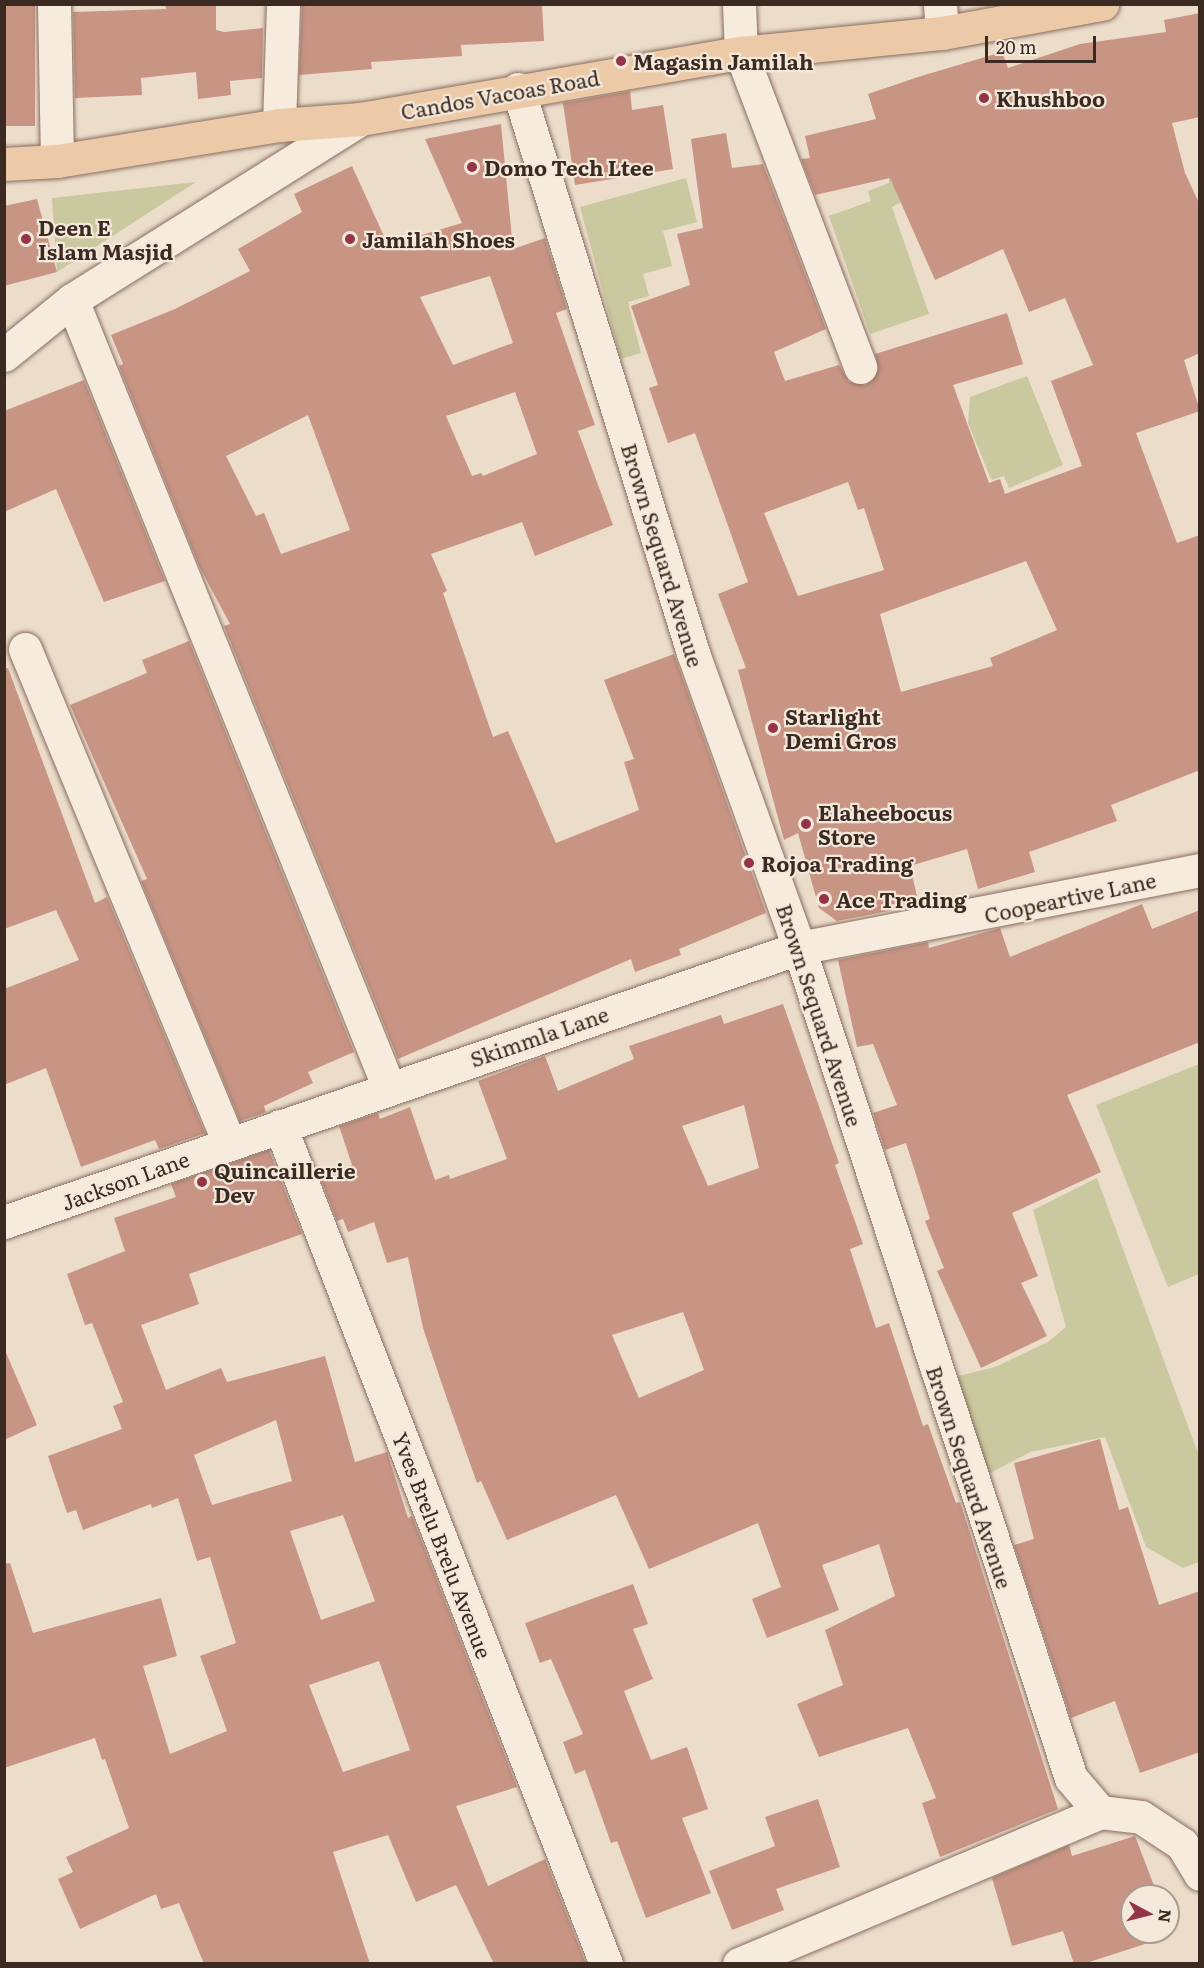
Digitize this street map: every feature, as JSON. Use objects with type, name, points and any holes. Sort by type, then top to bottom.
[{"type":"main road","name":"Candos Vacoas Road","points":[[4,164],[57,161],[279,125],[361,119],[518,89],[941,19],[1102,4]]},
{"type":"street","points":[[54,4],[57,161]]},
{"type":"street","points":[[279,125],[283,4]]},
{"type":"street","points":[[739,4],[741,53],[860,367]]},
{"type":"street","name":"Brown Sequard Avenue","points":[[518,89],[693,653],[799,948],[1071,1778],[1100,1812]]},
{"type":"street","points":[[4,355],[72,300],[361,119]]},
{"type":"street","points":[[72,300],[389,1088]]},
{"type":"street","points":[[25,649],[229,1143]]},
{"type":"street","name":"Coopeartive Lane","points":[[799,948],[934,925],[1200,870]]},
{"type":"street","name":"Skimmla Lane","points":[[280,1125],[799,948]]},
{"type":"street","name":"Jackson Lane","points":[[4,1222],[280,1125]]},
{"type":"street","name":"Yves Brelu Brelu Avenue","points":[[280,1125],[606,1964]]},
{"type":"street","points":[[739,1964],[1100,1812],[1141,1817],[1182,1844],[1200,1874]]},
{"type":"shaded area","points":[[889,162],[949,177],[892,207],[929,314],[870,334],[829,216],[871,201],[868,191],[889,183]]},
{"type":"shaded area","points":[[686,178],[697,222],[663,231],[672,266],[643,274],[649,296],[628,302],[641,353],[621,359],[580,207]]},
{"type":"shaded area","points":[[196,182],[57,272],[52,198]]},
{"type":"shaded area","points":[[1027,376],[1063,465],[1009,488],[1004,476],[992,480],[988,472],[968,423],[970,397]]},
{"type":"shaded area","points":[[1199,1064],[1199,1274],[1168,1287],[1096,1105]]},
{"type":"shaded area","points":[[1097,1178],[1199,1456],[1199,1562],[1183,1568],[1146,1547],[1105,1437],[1030,1452],[977,1480],[942,1380],[995,1367],[1048,1342],[1066,1327],[1033,1210]]},
{"type":"building","points":[[4,4],[35,4],[35,126],[4,126]]},
{"type":"building","points":[[165,4],[216,4],[216,30],[224,32],[263,28],[262,78],[230,81],[231,95],[198,99],[196,72],[141,78],[142,95],[75,98],[73,12],[166,9]]},
{"type":"building","points":[[302,4],[542,4],[544,41],[461,45],[462,56],[371,62],[372,69],[299,75]]},
{"type":"building","points":[[1200,13],[1200,117],[1172,123],[1185,173],[1200,205],[1200,353],[1184,360],[1200,411],[1136,433],[1177,543],[1200,535],[1200,770],[1111,805],[1117,821],[1029,852],[1035,872],[978,889],[967,849],[910,866],[919,905],[837,921],[819,908],[798,833],[784,840],[738,670],[746,668],[718,594],[748,582],[695,433],[668,443],[649,388],[658,385],[631,306],[690,285],[677,234],[703,228],[691,139],[726,133],[732,168],[763,164],[826,329],[774,352],[785,381],[839,365],[849,382],[866,385],[878,371],[875,354],[1007,313],[1023,364],[953,385],[989,483],[1000,479],[1005,494],[1082,466],[1051,381],[1093,365],[1065,298],[1029,312],[1003,249],[935,280],[890,178],[815,195],[801,159],[810,158],[805,136],[876,119],[868,94],[918,77],[1002,52],[1008,68],[1080,44],[1166,32],[1164,20]],"holes":[[[848,482],[858,510],[864,508],[884,570],[798,596],[764,513]],[[1026,561],[1057,630],[990,658],[993,666],[901,692],[880,614]]]},
{"type":"building","points":[[630,91],[632,110],[663,105],[673,169],[575,185],[563,103]]},
{"type":"building","points":[[501,124],[513,249],[545,238],[567,309],[556,313],[595,425],[578,431],[613,525],[535,556],[522,522],[431,554],[447,591],[443,593],[493,737],[508,731],[556,843],[639,810],[624,762],[634,759],[604,680],[674,654],[766,913],[679,949],[681,955],[635,972],[631,959],[398,1059],[224,626],[230,624],[200,568],[119,366],[123,364],[111,335],[175,309],[250,271],[238,249],[302,212],[294,194],[352,166],[388,245],[462,223],[425,139]],"holes":[[[490,276],[513,343],[453,365],[420,297]],[[515,392],[537,454],[483,476],[481,473],[472,476],[446,416]],[[308,415],[350,530],[281,554],[264,513],[256,516],[226,456]]]},
{"type":"building","name":"Deen E Islam Masjid","points":[[37,199],[57,272],[4,286],[4,206]]},
{"type":"building","points":[[84,380],[165,581],[104,602],[56,489],[4,512],[4,411]]},
{"type":"building","points":[[189,641],[354,1052],[308,1072],[313,1083],[264,1106],[266,1112],[240,1121],[141,881],[147,879],[70,705],[147,673],[142,660]]},
{"type":"building","points":[[8,668],[95,903],[107,897],[205,1133],[159,1149],[155,1140],[81,1167],[46,1068],[4,1085],[4,989],[79,960],[56,910],[4,929],[4,669]]},
{"type":"building","points":[[1142,904],[1152,929],[1200,910],[1200,1042],[1067,1095],[1101,1172],[1012,1213],[1038,1276],[1021,1283],[1047,1336],[981,1368],[937,1271],[944,1268],[925,1221],[930,1219],[906,1143],[885,1150],[873,1113],[897,1105],[873,1044],[857,1047],[838,960],[928,942],[929,948],[1000,928],[1010,957]]},
{"type":"building","points":[[783,1004],[839,1163],[835,1165],[863,1244],[850,1249],[876,1328],[889,1323],[923,1426],[928,1424],[956,1503],[960,1502],[1058,1809],[940,1857],[922,1803],[936,1798],[908,1728],[819,1757],[797,1704],[843,1685],[825,1630],[895,1596],[879,1544],[822,1565],[839,1610],[767,1638],[752,1599],[781,1587],[758,1523],[649,1569],[616,1495],[507,1540],[481,1481],[477,1483],[446,1396],[423,1328],[408,1257],[387,1263],[374,1222],[348,1232],[343,1219],[337,1221],[320,1177],[352,1165],[339,1126],[378,1113],[380,1119],[410,1107],[435,1180],[449,1175],[450,1179],[507,1159],[478,1081],[545,1056],[558,1091],[634,1059],[629,1046],[721,1015],[724,1024]],"holes":[[[744,1105],[759,1168],[708,1186],[682,1126]],[[683,1312],[704,1370],[639,1398],[612,1335]]]},
{"type":"building","points":[[269,1150],[302,1234],[189,1274],[199,1304],[141,1325],[166,1390],[221,1368],[227,1382],[325,1356],[355,1462],[387,1452],[408,1518],[412,1516],[517,1787],[456,1806],[488,1886],[545,1859],[586,1964],[494,1964],[456,1885],[416,1902],[388,1835],[333,1852],[370,1964],[204,1964],[179,1903],[161,1909],[156,1894],[80,1929],[58,1879],[73,1872],[66,1857],[129,1828],[105,1759],[102,1760],[95,1738],[4,1768],[4,1564],[10,1563],[33,1633],[161,1598],[177,1656],[143,1666],[170,1754],[227,1731],[200,1656],[236,1643],[210,1557],[197,1561],[178,1498],[152,1508],[151,1504],[83,1530],[76,1510],[67,1513],[48,1456],[122,1429],[113,1406],[123,1402],[92,1323],[85,1325],[67,1274],[125,1251],[114,1218],[176,1197],[171,1184]],"holes":[[[276,1420],[292,1481],[212,1505],[194,1455]],[[343,1515],[375,1601],[321,1620],[290,1531]],[[379,1661],[410,1750],[343,1772],[309,1685]]]},
{"type":"building","points":[[4,1348],[37,1425],[4,1440]]},
{"type":"building","points":[[1100,1439],[1119,1510],[1128,1507],[1159,1605],[1200,1591],[1200,1752],[1140,1773],[1115,1701],[1071,1718],[1014,1545],[1034,1539],[1014,1463]]},
{"type":"building","points":[[633,1584],[648,1624],[633,1629],[653,1679],[624,1691],[651,1760],[687,1747],[708,1809],[682,1818],[711,1893],[646,1918],[617,1841],[611,1843],[585,1770],[575,1774],[563,1742],[583,1734],[551,1659],[540,1663],[525,1623]]},
{"type":"building","points":[[818,1799],[840,1867],[776,1889],[784,1910],[732,1930],[709,1871],[775,1846],[765,1817]]},
{"type":"building","points":[[1135,1836],[1153,1884],[1120,1884],[1120,1944],[1145,1944],[1083,1964],[1074,1964],[1063,1931],[1012,1946],[992,1878],[1069,1845],[1072,1856]]},
{"type":"place","name":"Magasin Jamilah","points":[[621,61]]},
{"type":"place","name":"Khushboo","points":[[984,98]]},
{"type":"place","name":"Domo Tech Ltee","points":[[472,167]]},
{"type":"place","name":"Deen E Islam Masjid","points":[[26,239]]},
{"type":"place","name":"Jamilah Shoes","points":[[350,239]]},
{"type":"place","name":"Starlight Demi Gros","points":[[773,728]]},
{"type":"place","name":"Elaheebocus Store","points":[[806,824]]},
{"type":"place","name":"Rojoa Trading","points":[[749,863]]},
{"type":"place","name":"Ace Trading","points":[[824,899]]},
{"type":"place","name":"Quincaillerie Dev","points":[[202,1182]]}]
